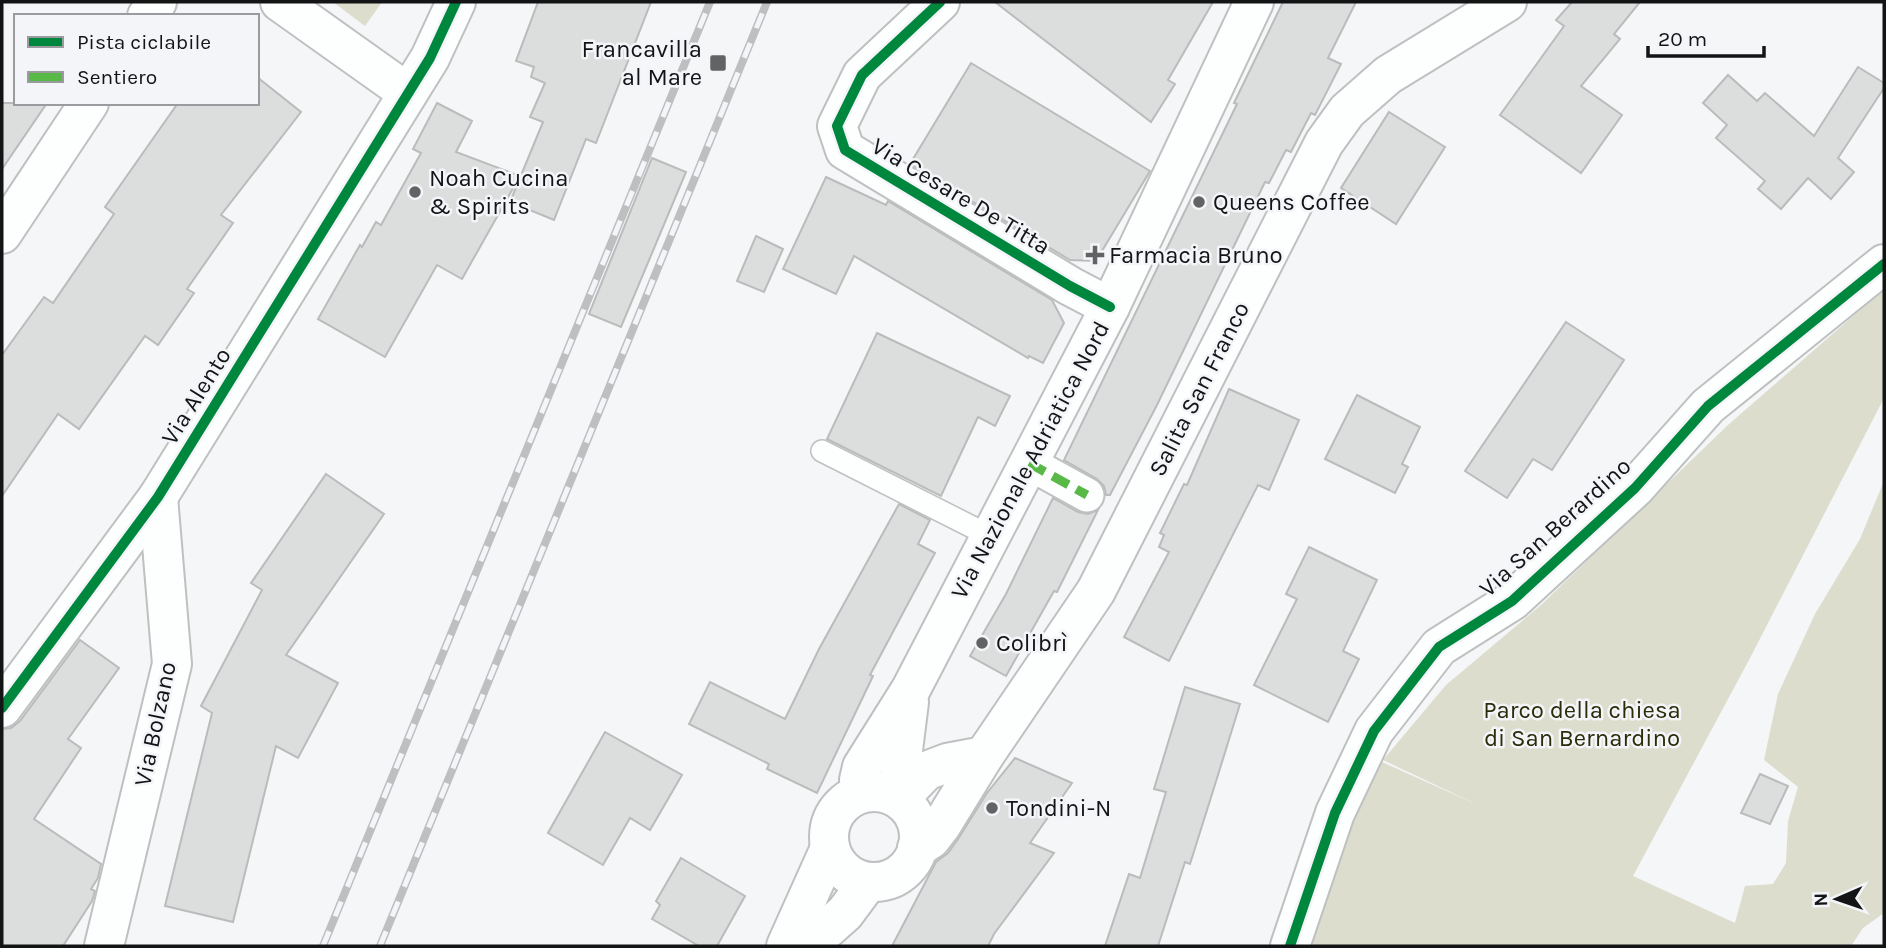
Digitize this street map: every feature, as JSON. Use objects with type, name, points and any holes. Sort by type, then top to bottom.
[{"type":"street","points":[[280,2],[408,93]]},
{"type":"street","name":"Via Cesare De Titta","points":[[940,2],[862,75],[837,126],[845,150],[1070,286],[1110,307]]},
{"type":"street","name":"Via Nazionale Adriatica Nord","points":[[886,797],[911,689],[1110,307],[1254,2]]},
{"type":"street","name":"Salita San Franco","points":[[917,848],[931,839],[941,826],[984,756],[1096,591],[1324,143],[1347,111],[1388,75],[1507,2]]},
{"type":"street","name":"Via Alento","points":[[2,708],[158,497],[430,58],[451,4]]},
{"type":"street","points":[[2,234],[88,105]]},
{"type":"street","name":"Via San Berardino","points":[[1290,946],[1335,813],[1374,731],[1439,647],[1512,601],[1635,488],[1708,406],[1884,264]]},
{"type":"street","points":[[1029,463],[1087,495]]},
{"type":"street","name":"Via Bolzano","points":[[104,946],[172,664],[158,497]]},
{"type":"street","points":[[886,797],[909,809],[919,834],[917,848],[904,870],[880,882],[855,878],[844,871],[830,848],[828,835],[838,809],[848,799],[886,797],[926,771],[947,763],[984,756]]},
{"type":"street","points":[[786,946],[830,848]]},
{"type":"street","points":[[808,946],[845,913],[867,881]]},
{"type":"lane","points":[[822,451],[990,536]]},
{"type":"green space","points":[[333,2],[382,2],[365,26]]},
{"type":"green space","name":"Parco della chiesa di San Bernardino","points":[[1884,289],[1884,398],[1749,660],[1633,876],[1735,923],[1745,886],[1773,884],[1786,863],[1788,821],[1798,787],[1764,760],[1778,694],[1815,614],[1860,539],[1884,481],[1884,913],[1863,928],[1851,946],[1308,946],[1346,825],[1382,762],[1480,806],[1383,760],[1446,685],[1541,605],[1728,425]]},
{"type":"building","name":"Francavilla al Mare","points":[[538,2],[651,2],[596,143],[586,139],[554,220],[510,202],[543,122],[530,117],[545,83],[531,77],[534,67],[516,61]]},
{"type":"building","points":[[995,2],[1213,2],[1168,80],[1175,84],[1151,122]]},
{"type":"building","points":[[1283,2],[1356,2],[1328,58],[1341,64],[1315,115],[1311,113],[1291,152],[1286,150],[1269,183],[1265,182],[1157,405],[1110,495],[1106,495],[1104,486],[1097,479],[1064,460],[1237,104],[1234,103]]},
{"type":"building","points":[[1572,2],[1640,2],[1614,34],[1620,39],[1581,86],[1622,115],[1581,173],[1500,115],[1564,26],[1556,20]]},
{"type":"building","points":[[971,63],[1150,171],[1096,261],[1070,260],[910,164]]},
{"type":"building","points":[[1858,67],[1884,83],[1884,88],[1838,158],[1854,172],[1831,199],[1808,178],[1781,209],[1758,189],[1765,181],[1716,138],[1727,125],[1703,103],[1728,75],[1757,101],[1765,93],[1814,136]]},
{"type":"building","points":[[259,79],[301,112],[221,215],[233,223],[187,289],[194,293],[158,345],[145,336],[79,429],[58,414],[2,496],[2,355],[44,297],[53,303],[114,214],[105,207],[177,105],[259,105]]},
{"type":"building","points":[[2,103],[46,105],[2,169]]},
{"type":"building","points":[[437,103],[472,121],[456,152],[520,176],[462,279],[437,265],[385,357],[318,319],[360,245],[362,247],[376,222],[381,225],[421,153],[413,149]]},
{"type":"building","points":[[1389,112],[1445,147],[1396,224],[1341,188]]},
{"type":"building","points":[[652,158],[686,172],[621,327],[589,314]]},
{"type":"building","points":[[826,177],[886,205],[888,201],[1052,300],[1064,323],[1043,363],[1029,356],[1028,358],[854,256],[836,294],[783,269]]},
{"type":"building","points":[[756,236],[783,249],[764,292],[737,281]]},
{"type":"building","points":[[1566,322],[1624,360],[1552,470],[1533,459],[1507,498],[1465,471]]},
{"type":"building","points":[[877,333],[1010,396],[995,426],[978,417],[941,496],[827,439]]},
{"type":"building","points":[[1229,389],[1299,420],[1269,490],[1258,485],[1169,661],[1124,637],[1169,552],[1159,547],[1164,535],[1160,533],[1184,484],[1187,485]]},
{"type":"building","points":[[1357,395],[1420,427],[1402,464],[1408,467],[1395,493],[1325,459]]},
{"type":"building","points":[[326,474],[384,514],[286,655],[338,683],[298,758],[276,746],[233,922],[165,906],[212,713],[201,706],[262,590],[251,583]]},
{"type":"building","points":[[1053,498],[1078,512],[1088,514],[1098,510],[1057,592],[1054,591],[1006,676],[970,656],[1006,594]]},
{"type":"building","points":[[899,504],[930,520],[918,544],[935,553],[870,675],[873,676],[817,793],[767,769],[769,764],[689,724],[710,682],[785,719],[819,649]]},
{"type":"building","points":[[1309,547],[1377,580],[1343,651],[1359,659],[1328,722],[1254,685],[1297,599],[1286,594]]},
{"type":"building","points":[[80,640],[119,668],[68,739],[81,748],[34,819],[101,864],[98,878],[91,889],[95,891],[92,901],[63,946],[2,946],[2,729],[11,728],[20,721]]},
{"type":"building","points":[[1185,687],[1240,704],[1190,864],[1185,862],[1158,946],[1105,946],[1129,874],[1140,878],[1166,792],[1154,789]]},
{"type":"building","points":[[605,732],[682,775],[650,830],[630,818],[603,865],[548,833]]},
{"type":"building","points":[[1015,758],[1072,783],[1030,843],[1054,853],[988,946],[892,946],[936,862],[948,853],[987,793]]},
{"type":"building","points":[[1760,774],[1788,786],[1770,824],[1741,813]]},
{"type":"building","points":[[681,858],[745,896],[717,946],[699,946],[652,919],[660,905],[656,901]]},
{"type":"railway","points":[[323,946],[710,2]]},
{"type":"railway","points":[[380,946],[767,2]]},
{"type":"marked path","points":[[1029,463],[1087,495]]},
{"type":"cycle path","points":[[2,708],[158,497],[430,58],[456,2]]},
{"type":"cycle path","points":[[940,2],[862,75],[837,126],[845,150],[1070,286],[1110,307]]},
{"type":"cycle path","points":[[1290,946],[1335,813],[1374,731],[1439,647],[1512,601],[1635,488],[1708,406],[1884,264]]},
{"type":"place","name":"Francavilla al Mare","points":[[718,63]]},
{"type":"place","name":"Noah Cucina & Spirits","points":[[415,192]]},
{"type":"place","name":"Queens Coffee","points":[[1199,202]]},
{"type":"place","name":"Farmacia Bruno","points":[[1095,255]]},
{"type":"place","name":"Colibrì","points":[[982,643]]},
{"type":"place","name":"Tondini-N","points":[[992,808]]}]
